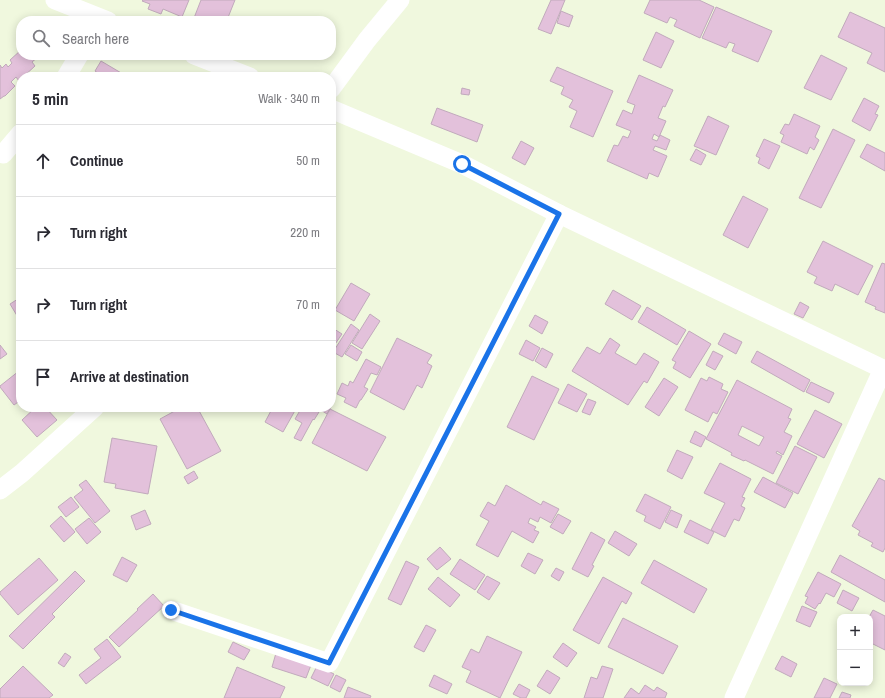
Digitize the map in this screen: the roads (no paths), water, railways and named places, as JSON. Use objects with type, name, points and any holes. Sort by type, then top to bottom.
[{"type":"street","points":[[55,0],[93,16]]},
{"type":"street","points":[[336,82],[367,40],[400,0]]},
{"type":"street","points":[[69,72],[77,60]]},
{"type":"street","points":[[207,60],[237,72]]},
{"type":"street","points":[[336,111],[462,164],[559,214],[884,370],[734,698]]},
{"type":"street","points":[[3,154],[16,139]]},
{"type":"street","points":[[171,610],[329,663],[559,214]]},
{"type":"street","points":[[0,490],[89,412]]}]
